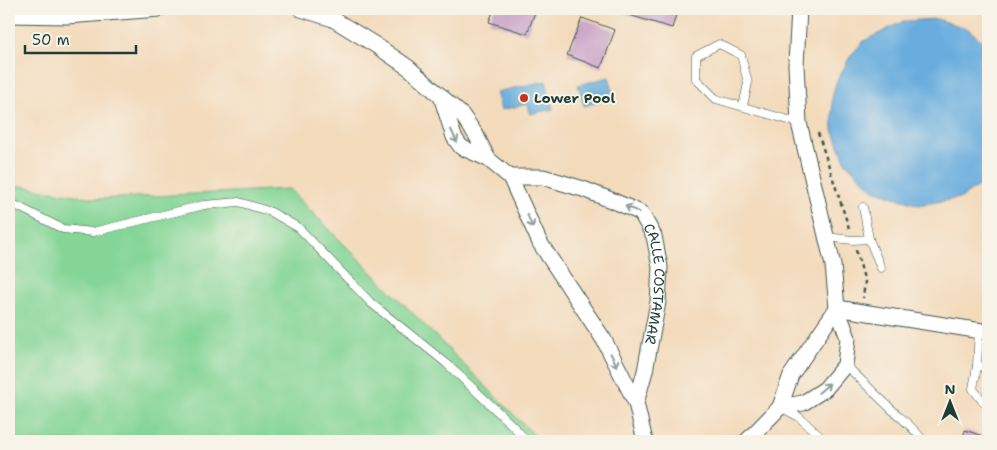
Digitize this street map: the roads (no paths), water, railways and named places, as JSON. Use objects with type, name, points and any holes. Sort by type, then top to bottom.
[{"type":"street","points":[[9,15],[67,16],[159,9]]},
{"type":"street","name":"CALLE COSTAMAR","points":[[301,9],[333,19],[377,46],[409,68],[462,115],[476,135],[488,159],[510,177],[540,243],[604,340],[636,403],[645,441]]},
{"type":"street","points":[[780,407],[803,403],[824,389],[845,365],[848,338],[837,308],[833,265],[799,122],[796,65],[799,9]]},
{"type":"street","name":"CALLE COSTAMAR","points":[[510,177],[543,177],[600,196],[641,214],[654,236],[660,267],[658,302],[645,371],[636,403]]},
{"type":"street","points":[[837,308],[984,331]]},
{"type":"street","points":[[747,441],[780,407],[791,375],[837,308]]},
{"type":"lane","points":[[743,106],[748,83],[741,55],[719,44],[696,56],[696,78],[716,99],[799,122]]},
{"type":"lane","points":[[9,202],[63,229],[93,232],[204,205],[239,202],[271,212],[299,228],[372,303],[446,363],[514,426],[526,441]]},
{"type":"lane","points":[[863,206],[869,239],[881,268]]},
{"type":"lane","points":[[826,237],[853,240],[869,239]]},
{"type":"lane","points":[[984,331],[973,389],[984,403],[988,403]]},
{"type":"lane","points":[[845,365],[888,406],[906,420],[923,441]]},
{"type":"lane","points":[[977,366],[988,367]]},
{"type":"lane","points":[[780,407],[799,417],[825,441]]},
{"type":"water","points":[[937,19],[967,28],[988,46],[988,179],[961,198],[918,205],[874,190],[846,163],[833,130],[832,98],[836,83],[851,55],[864,41],[904,21]]},
{"type":"water","points":[[609,77],[615,97],[584,106],[578,85]]},
{"type":"water","name":"Lower Pool","points":[[546,81],[553,109],[530,114],[528,104],[501,110],[496,92]]},
{"type":"place","name":"Lower Pool","points":[[524,98]]}]
